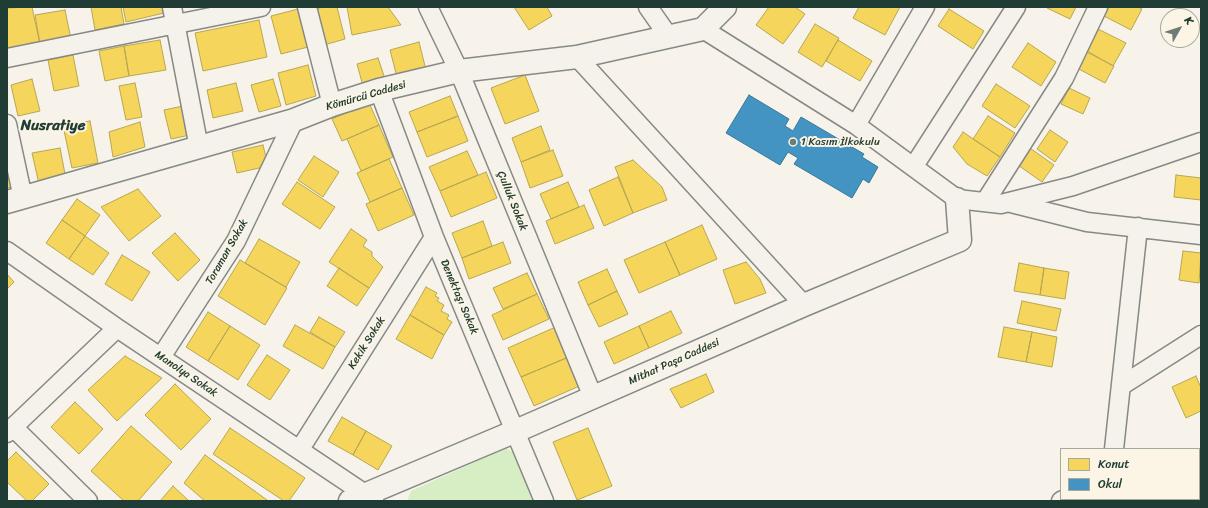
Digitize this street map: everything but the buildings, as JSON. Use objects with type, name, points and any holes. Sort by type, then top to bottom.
[{"type":"street","points":[[172,7],[177,25],[199,148]]},
{"type":"street","points":[[7,58],[177,25],[260,7]]},
{"type":"street","points":[[307,7],[332,105]]},
{"type":"street","name":"Çulluk Sokak","points":[[428,7],[459,71],[594,397]]},
{"type":"street","points":[[648,7],[669,37]]},
{"type":"street","points":[[725,7],[703,29],[856,125],[914,166],[957,199],[1001,204],[1073,186],[1201,142]]},
{"type":"street","points":[[856,125],[925,7]]},
{"type":"street","points":[[914,166],[1016,7]]},
{"type":"street","points":[[984,202],[1064,78],[1098,7]]},
{"type":"street","name":"Kömürcü Caddesi","points":[[15,200],[294,120],[332,105],[379,90],[459,71],[577,57],[703,29]]},
{"type":"street","points":[[577,57],[804,305]]},
{"type":"street","name":"Denektaşı Sokak","points":[[379,90],[434,237],[544,501]]},
{"type":"street","name":"Toraman Sokak","points":[[161,357],[236,241],[294,120]]},
{"type":"street","points":[[7,124],[15,200]]},
{"type":"street","name":"Mithat Paşa Caddesi","points":[[364,499],[804,305],[960,240],[957,199]]},
{"type":"street","points":[[1008,202],[1087,222],[1201,235]]},
{"type":"street","points":[[1114,448],[1138,227]]},
{"type":"street","name":"Kekik Sokak","points":[[300,449],[434,237]]},
{"type":"street","name":"Manolya Sokak","points":[[7,251],[117,328],[300,449],[364,499]]},
{"type":"street","points":[[88,501],[10,430],[117,328]]},
{"type":"street","points":[[1121,386],[1201,335]]},
{"type":"green space","points":[[506,448],[514,453],[533,501],[407,501],[411,491]]},
{"type":"place","name":"1 Kasım İlkokulu","points":[[793,142]]},
{"type":"district","name":"Nusratiye","points":[[53,126]]}]
